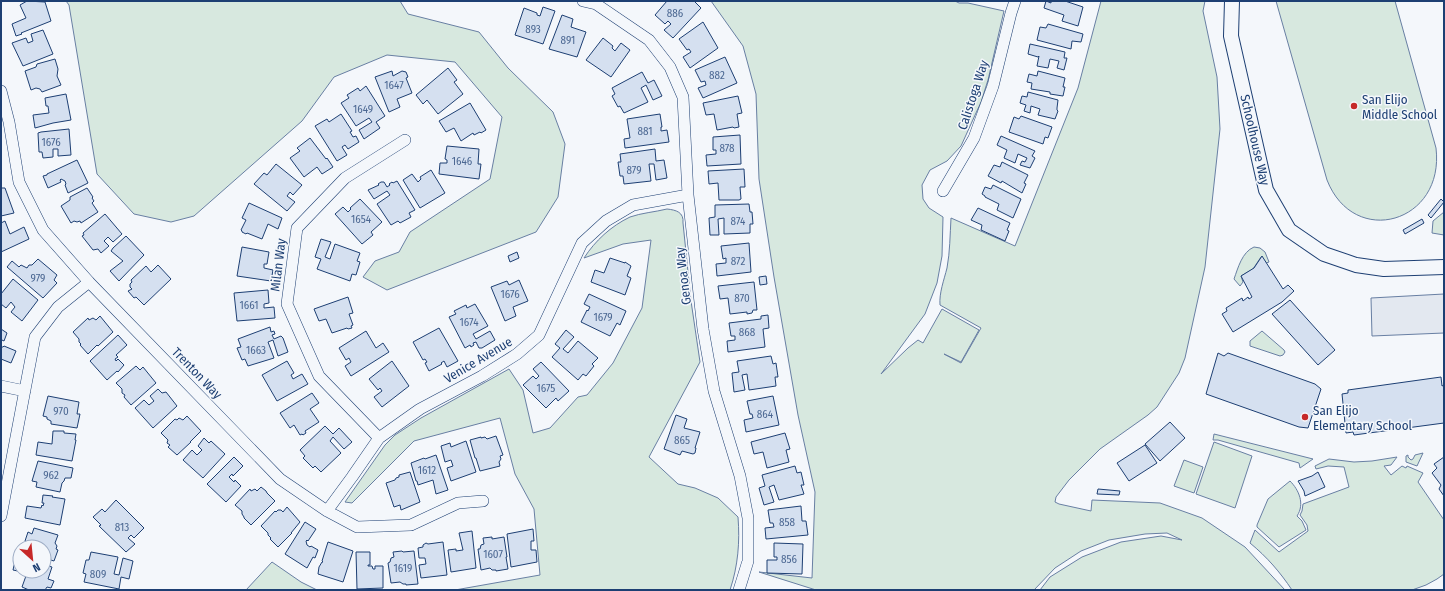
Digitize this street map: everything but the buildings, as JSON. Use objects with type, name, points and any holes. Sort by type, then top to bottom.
[{"type":"street","name":"Genoa Way","points":[[583,1],[596,4],[649,40],[670,67],[684,97],[688,194],[703,329],[714,391],[740,476],[748,518],[748,561],[739,590]]},
{"type":"street","name":"Calistoga Way","points":[[942,191],[974,138],[993,86],[1015,1]]},
{"type":"street","name":"Schoolhouse Way","points":[[1232,1],[1231,36],[1266,190],[1289,230],[1324,254],[1356,266],[1384,269],[1444,267]]},
{"type":"street","name":"Trenton Way","points":[[1,91],[10,122],[19,182],[43,230],[89,282],[280,479],[327,511],[357,527],[411,525],[458,503],[483,501]]},
{"type":"street","name":"Milan Way","points":[[379,438],[319,376],[287,304],[297,228],[345,178],[405,140]]},
{"type":"street","name":"Venice Avenue","points":[[327,511],[379,438],[420,409],[482,376],[517,354],[539,335],[582,242],[606,221],[633,205],[688,194]]},
{"type":"street","points":[[1,516],[35,337],[58,307],[89,282]]},
{"type":"street","points":[[1,386],[25,391]]},
{"type":"shaded area","points":[[66,1],[400,1],[408,14],[479,32],[508,68],[553,112],[565,144],[558,197],[536,232],[387,290],[363,277],[375,261],[399,252],[410,232],[490,179],[502,117],[455,62],[387,55],[334,77],[302,121],[194,216],[171,222],[134,214],[97,174],[69,5]]},
{"type":"shaded area","points":[[711,1],[955,1],[1004,11],[988,80],[981,102],[961,146],[947,161],[930,170],[922,185],[923,199],[929,208],[943,217],[942,256],[937,283],[925,314],[881,374],[918,340],[923,343],[942,309],[979,330],[961,362],[944,354],[961,363],[981,328],[940,305],[941,291],[948,262],[951,218],[1015,246],[1078,88],[1101,1],[1205,1],[1203,11],[1217,77],[1220,129],[1205,267],[1185,358],[1179,373],[1157,407],[1100,449],[1069,480],[1056,497],[1055,502],[1091,511],[1092,500],[1160,503],[1202,518],[1245,547],[1285,590],[1040,590],[1050,577],[1082,557],[1121,542],[1161,536],[1182,540],[1167,533],[1145,534],[1109,540],[1081,551],[1055,568],[1034,590],[816,590],[759,572],[812,578],[815,492],[798,415],[759,179],[756,94],[743,46]]},
{"type":"shaded area","points":[[1276,1],[1395,1],[1436,148],[1435,174],[1427,194],[1413,209],[1395,218],[1376,220],[1357,215],[1340,202],[1327,180]]},
{"type":"shaded area","points":[[667,209],[679,212],[683,219],[691,301],[700,362],[649,457],[678,484],[695,488],[718,498],[738,517],[738,554],[730,590],[455,590],[540,575],[534,509],[515,474],[500,418],[414,441],[352,503],[345,502],[385,445],[395,435],[421,418],[509,369],[523,390],[533,433],[550,428],[578,397],[587,395],[613,363],[642,308],[651,240],[623,244],[584,258],[604,234],[616,225],[630,217]]},
{"type":"shaded area","points":[[1444,212],[1444,235],[1432,233],[1433,221]]},
{"type":"shaded area","points":[[1254,247],[1260,248],[1265,252],[1269,262],[1266,263],[1261,257],[1253,269],[1241,276],[1243,282],[1240,286],[1234,279],[1237,270],[1243,256]]},
{"type":"shaded area","points":[[1444,294],[1444,333],[1372,336],[1371,298]]},
{"type":"shaded area","points":[[1262,331],[1284,350],[1285,352],[1283,355],[1280,356],[1250,346],[1250,341]]},
{"type":"shaded area","points":[[1214,434],[1313,459],[1300,468],[1299,463],[1218,440],[1213,440]]},
{"type":"shaded area","points":[[1214,442],[1252,456],[1235,508],[1196,494]]},
{"type":"shaded area","points":[[1423,453],[1417,466],[1406,462],[1406,456],[1408,455],[1411,460],[1415,455]]},
{"type":"shaded area","points":[[1397,457],[1391,465],[1384,466],[1391,475],[1402,466],[1406,468],[1407,466],[1423,473],[1418,482],[1444,520],[1444,574],[1437,579],[1412,590],[1292,590],[1273,565],[1250,543],[1255,530],[1279,552],[1308,531],[1307,525],[1300,515],[1303,504],[1349,487],[1344,467],[1328,466],[1316,469],[1315,466],[1329,459],[1354,462]]},
{"type":"shaded area","points":[[1184,460],[1203,467],[1194,493],[1174,486]]},
{"type":"shaded area","points":[[1290,481],[1300,497],[1301,507],[1297,516],[1302,521],[1306,530],[1279,547],[1257,527],[1257,525],[1268,499]]},
{"type":"shaded area","points":[[272,562],[301,582],[317,590],[246,590]]},
{"type":"place","name":"San Elijo Middle School","points":[[1354,106]]},
{"type":"place","name":"San Elijo Elementary School","points":[[1305,417]]}]
